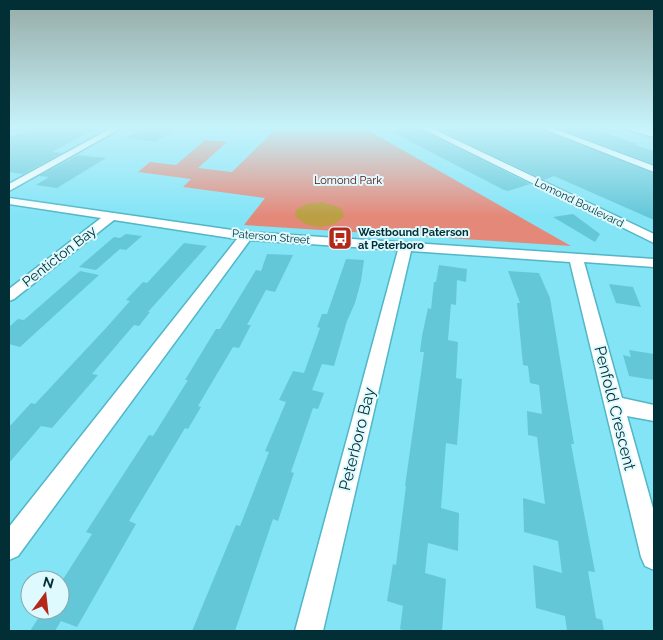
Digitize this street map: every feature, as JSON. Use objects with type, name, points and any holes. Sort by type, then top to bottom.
[{"type":"street","points":[[9,188],[65,157]]},
{"type":"street","name":"Lomond Boulevard","points":[[485,157],[654,239]]},
{"type":"street","points":[[622,157],[654,169]]},
{"type":"street","name":"Paterson Street","points":[[9,201],[246,236],[654,263]]},
{"type":"street","name":"Penticton Bay","points":[[9,296],[110,216]]},
{"type":"street","points":[[9,547],[246,236]]},
{"type":"street","name":"Peterboro Bay","points":[[309,631],[405,248]]},
{"type":"street","name":"Penfold Crescent","points":[[576,259],[654,557]]},
{"type":"street","points":[[614,405],[654,413]]},
{"type":"green space","name":"Lomond Park","points":[[185,157],[210,157],[198,168],[232,172],[247,157],[414,157],[571,246],[244,225],[265,198],[183,187],[191,179],[138,172],[150,162],[176,165]]},
{"type":"shaded area","points":[[322,202],[341,208],[344,216],[333,224],[320,227],[307,224],[296,217],[297,209],[307,204]]},
{"type":"building","points":[[9,157],[55,157],[23,174],[9,172]]},
{"type":"building","points":[[75,157],[106,158],[57,188],[36,185],[49,177],[39,176]]},
{"type":"building","points":[[440,157],[476,157],[530,184],[508,191]]},
{"type":"building","points":[[496,157],[611,157],[654,174],[654,220],[554,176],[544,180]]},
{"type":"building","points":[[635,157],[654,157],[654,164]]},
{"type":"building","points":[[573,214],[600,234],[595,242],[553,217]]},
{"type":"building","points":[[126,234],[142,236],[126,250],[120,249],[96,270],[79,267],[114,237],[120,238]]},
{"type":"building","points":[[184,243],[207,246],[148,312],[150,312],[139,326],[134,325],[92,374],[98,375],[52,428],[41,426],[9,463],[9,427],[31,403],[35,404],[130,301],[126,300],[143,282],[147,283]]},
{"type":"building","points":[[267,254],[293,255],[275,292],[266,290],[247,325],[251,325],[239,348],[233,347],[198,406],[201,407],[188,429],[185,428],[129,521],[136,524],[77,627],[61,621],[55,631],[30,631],[37,620],[70,620],[69,570],[92,534],[86,532],[149,435],[153,436],[188,380],[185,380],[216,329],[220,329],[256,270],[261,271]]},
{"type":"building","points":[[346,259],[364,260],[355,303],[347,321],[334,366],[322,364],[312,390],[324,393],[318,409],[313,408],[291,472],[294,473],[278,521],[273,519],[235,631],[192,631],[236,525],[240,526],[269,452],[265,451],[286,402],[279,400],[293,371],[304,373],[320,328],[317,327],[322,314],[327,314]]},
{"type":"building","points":[[439,265],[467,269],[466,282],[457,280],[456,305],[451,304],[448,340],[458,342],[456,378],[462,379],[457,445],[446,443],[441,508],[459,513],[458,551],[428,543],[425,573],[446,579],[442,631],[406,631],[400,629],[403,606],[387,601],[393,564],[396,565],[424,352],[420,352],[422,336],[428,308],[431,309],[434,282],[436,282]]},
{"type":"building","points":[[80,271],[99,275],[20,347],[9,344],[9,327],[18,319],[24,320]]},
{"type":"building","points":[[508,271],[539,273],[550,298],[574,444],[571,444],[595,572],[588,571],[596,618],[602,620],[604,631],[567,631],[565,616],[536,608],[533,565],[562,573],[558,541],[524,532],[523,498],[545,504],[537,437],[528,435],[527,411],[542,414],[539,385],[530,383],[528,366],[523,365],[517,303],[520,303]]},
{"type":"building","points":[[609,284],[633,287],[641,307],[616,303]]},
{"type":"building","points":[[629,350],[654,354],[654,380],[629,376],[623,355],[631,357]]},
{"type":"place","name":"Westbound Paterson at Peterboro","points":[[340,238]]}]
